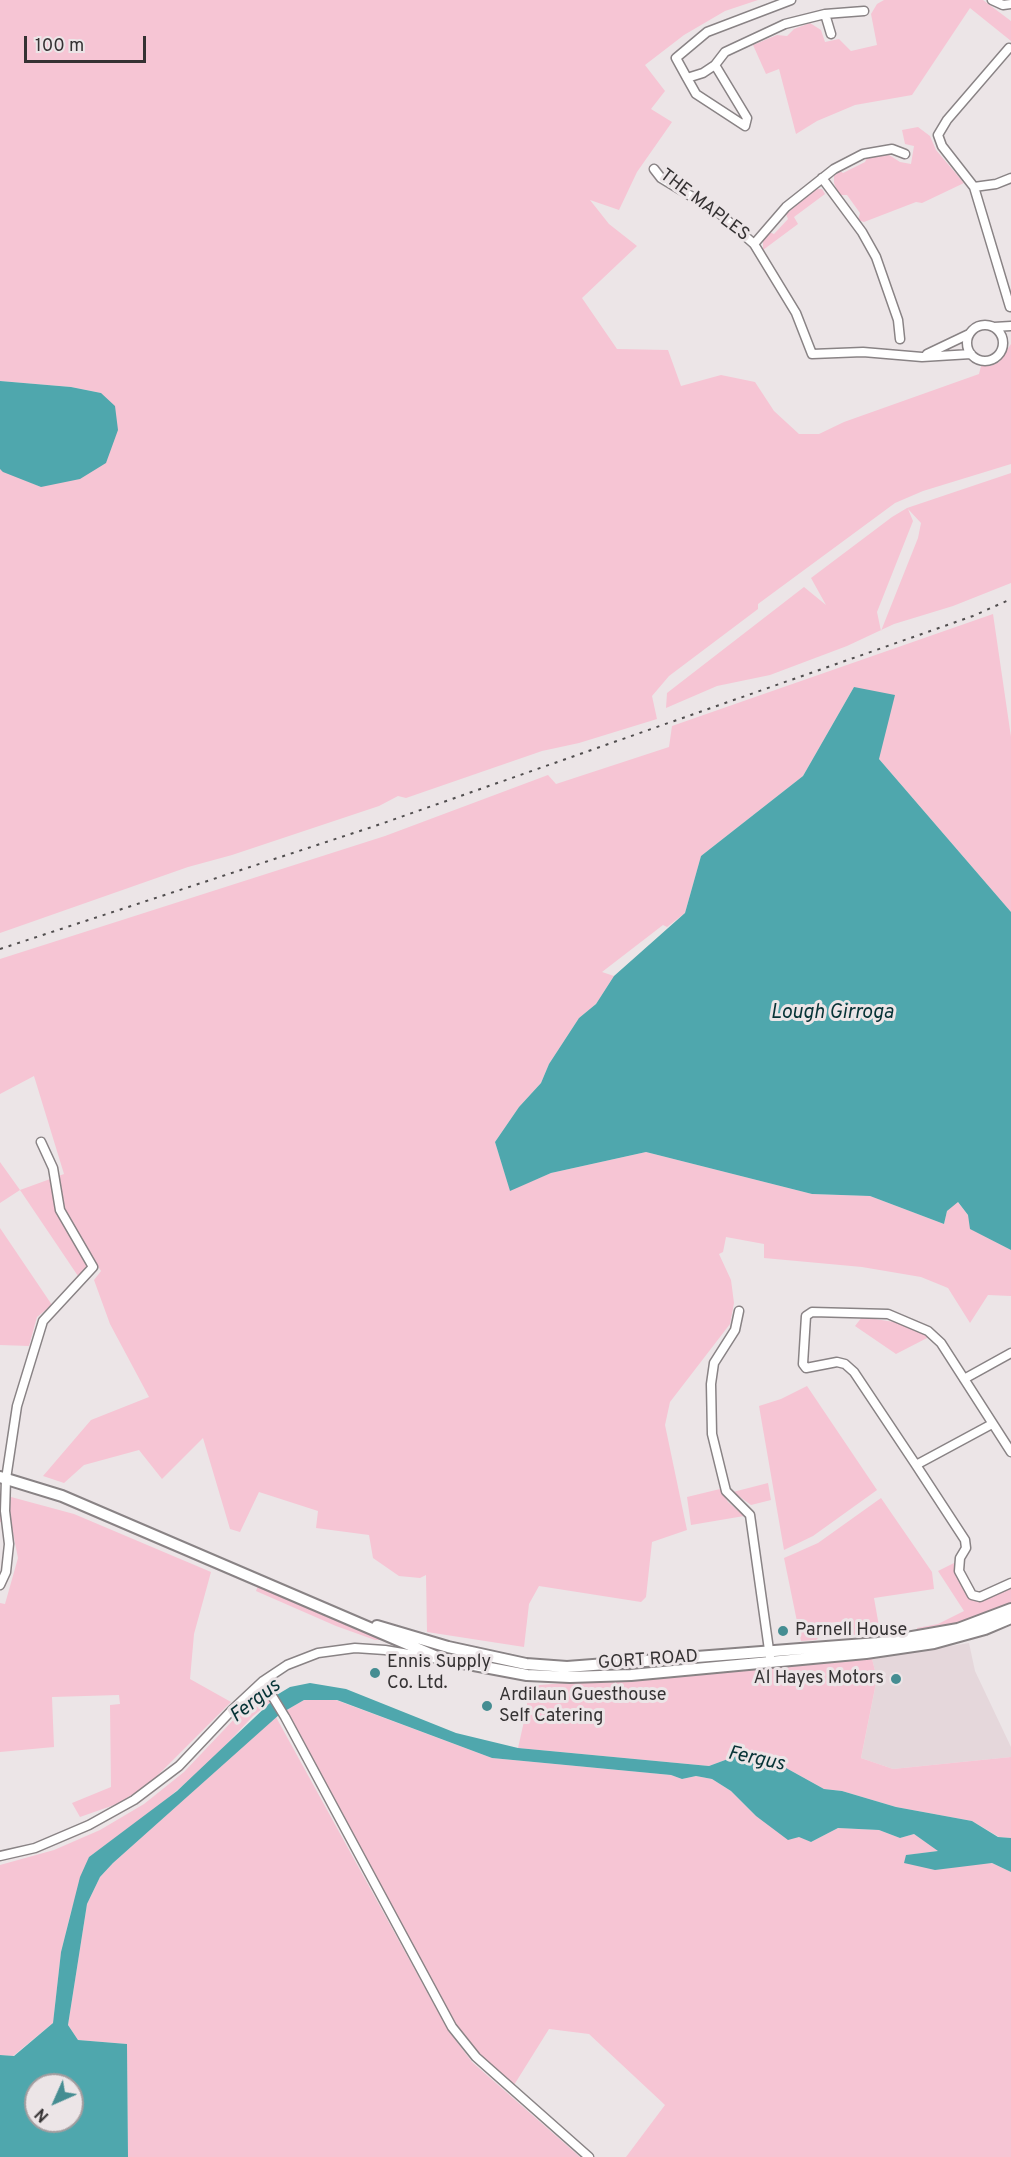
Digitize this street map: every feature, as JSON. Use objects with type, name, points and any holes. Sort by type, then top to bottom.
[{"type":"main road","name":"GORT ROAD","points":[[3,1478],[62,1496],[391,1635],[526,1664],[567,1667],[770,1658],[958,1629],[1011,1609]]},
{"type":"main road","points":[[391,1635],[442,1659],[527,1676],[570,1677],[631,1675],[770,1658],[866,1653],[934,1643],[985,1629],[1011,1618]]},
{"type":"street","points":[[715,64],[747,118],[745,126],[696,94],[676,58],[707,32],[791,0]]},
{"type":"street","points":[[992,0],[1007,5],[1011,15]]},
{"type":"street","points":[[687,78],[703,73],[725,52],[785,24],[825,14],[864,11]]},
{"type":"street","points":[[825,14],[831,34]]},
{"type":"street","points":[[1009,48],[946,120],[938,135],[942,146],[974,187],[1010,302]]},
{"type":"street","name":"THE MAPLES","points":[[754,243],[786,207],[822,178],[863,154],[892,149],[905,154]]},
{"type":"street","name":"THE MAPLES","points":[[654,169],[661,178],[719,213],[754,243],[796,313],[812,354],[863,352],[922,357],[971,354]]},
{"type":"street","points":[[822,178],[862,232],[876,257],[898,320],[900,339]]},
{"type":"street","points":[[974,187],[996,184],[1011,178]]},
{"type":"street","points":[[1001,272],[1011,269]]},
{"type":"street","points":[[922,357],[969,334],[977,327],[1011,326]]},
{"type":"street","points":[[994,327],[1001,335],[1003,346]]},
{"type":"street","points":[[969,334],[967,345],[971,354],[981,360],[992,359],[1011,339]]},
{"type":"street","points":[[0,1585],[6,1572],[9,1544],[3,1478],[17,1406],[43,1321],[93,1267],[60,1210],[52,1168],[41,1142]]},
{"type":"street","points":[[1011,1452],[941,1343],[928,1331],[911,1321],[888,1314],[820,1310],[806,1316],[803,1364],[807,1368],[837,1362],[844,1364],[854,1372],[965,1540],[966,1548],[960,1558],[958,1571],[972,1595],[980,1597],[1011,1583]]},
{"type":"street","points":[[739,1311],[735,1330],[714,1363],[711,1384],[712,1434],[726,1491],[750,1515],[770,1658]]},
{"type":"street","points":[[964,1380],[1011,1353]]},
{"type":"street","points":[[916,1464],[992,1424]]},
{"type":"street","points":[[385,1650],[391,1635]]},
{"type":"street","points":[[0,1856],[46,1843],[89,1825],[134,1800],[179,1766],[263,1682],[287,1665],[318,1653],[355,1648],[442,1659]]},
{"type":"street","points":[[263,1682],[285,1717],[452,2027],[476,2057],[589,2157]]},
{"type":"shaded area","points":[[0,0],[758,0],[725,11],[684,35],[645,65],[665,91],[651,109],[672,122],[637,172],[619,210],[590,200],[609,224],[637,246],[582,298],[617,349],[668,350],[681,386],[721,375],[755,382],[774,411],[799,434],[819,434],[844,422],[979,374],[981,366],[991,366],[999,362],[1011,344],[1011,464],[923,491],[895,503],[758,604],[758,609],[669,676],[652,696],[657,719],[579,743],[542,751],[406,798],[398,796],[379,806],[232,855],[188,867],[0,933],[0,469],[41,487],[101,393],[71,387],[0,381]]},
{"type":"shaded area","points":[[884,0],[983,0],[1011,21],[1011,41],[970,8],[912,95],[855,105],[817,121],[796,134],[779,69],[766,74],[753,45],[777,35],[787,36],[794,29],[810,23],[821,30],[825,42],[839,39],[851,51],[877,45],[871,14],[877,4]]},
{"type":"shaded area","points":[[918,127],[930,136],[936,150],[964,183],[922,203],[916,202],[864,222],[858,220],[860,213],[847,195],[839,195],[834,176],[840,171],[843,173],[865,162],[867,158],[889,155],[900,162],[911,164],[914,146],[905,144],[902,130]]},
{"type":"shaded area","points":[[816,189],[822,189],[825,194],[794,217],[798,224],[763,250],[763,239],[769,232],[774,234],[788,219],[786,214]]},
{"type":"shaded area","points":[[1011,473],[1011,583],[953,606],[894,624],[847,646],[770,675],[717,686],[666,708],[667,693],[804,587],[826,605],[811,578],[907,508]],"holes":[[[908,509],[921,523],[918,538],[881,630],[877,612],[913,521]]]},
{"type":"shaded area","points":[[993,614],[1011,737],[1011,912],[879,759],[854,687],[803,776],[701,856],[685,913],[667,927],[663,925],[602,972],[614,976],[596,1004],[579,1018],[549,1064],[541,1083],[519,1107],[495,1142],[510,1190],[551,1173],[646,1152],[812,1194],[870,1196],[944,1224],[947,1211],[957,1201],[968,1215],[971,1229],[1011,1250],[1011,1296],[988,1295],[970,1323],[948,1288],[921,1277],[862,1267],[764,1258],[764,1244],[726,1237],[723,1252],[719,1254],[731,1280],[734,1303],[730,1324],[670,1402],[665,1425],[687,1530],[652,1542],[646,1597],[641,1602],[539,1586],[529,1604],[524,1647],[427,1632],[426,1575],[420,1578],[399,1576],[373,1558],[369,1535],[316,1528],[318,1511],[259,1492],[240,1532],[230,1529],[203,1438],[162,1479],[139,1450],[84,1465],[64,1483],[43,1476],[91,1420],[149,1397],[110,1324],[94,1280],[101,1271],[90,1253],[87,1266],[78,1276],[20,1190],[64,1174],[34,1076],[0,1094],[0,959],[385,836],[548,775],[556,784],[669,747],[672,726]]},
{"type":"shaded area","points":[[0,1162],[20,1190],[0,1203]]},
{"type":"shaded area","points":[[0,1228],[52,1305],[37,1317],[29,1346],[0,1345]]},
{"type":"shaded area","points":[[862,1317],[907,1324],[929,1337],[896,1354],[855,1326]]},
{"type":"shaded area","points":[[807,1386],[877,1490],[813,1536],[784,1550],[759,1406],[781,1399]]},
{"type":"shaded area","points":[[768,1483],[771,1500],[751,1505],[733,1492]]},
{"type":"shaded area","points":[[720,1489],[728,1502],[744,1516],[691,1525],[687,1497]]},
{"type":"shaded area","points":[[0,1494],[74,1514],[211,1572],[194,1634],[190,1679],[231,1702],[148,1785],[117,1804],[80,1817],[72,1803],[111,1787],[110,1705],[120,1704],[119,1695],[52,1697],[54,1747],[0,1752],[0,1603],[5,1604],[18,1558],[11,1523],[0,1522]]},
{"type":"shaded area","points":[[881,1498],[932,1572],[934,1589],[874,1598],[880,1632],[853,1635],[850,1621],[826,1623],[825,1632],[816,1640],[801,1641],[784,1558],[818,1543]]},
{"type":"shaded area","points":[[954,1563],[955,1574],[972,1599],[983,1600],[1011,1587],[1011,1604],[956,1625],[917,1632],[917,1628],[938,1624],[964,1611],[938,1571]]},
{"type":"shaded area","points":[[258,1586],[382,1640],[375,1640],[336,1626],[256,1591]]},
{"type":"shaded area","points":[[969,1643],[975,1671],[1011,1747],[1011,1757],[893,1769],[861,1758],[877,1678],[872,1659]]},
{"type":"shaded area","points":[[872,1659],[877,1678],[861,1758],[893,1769],[1011,1757],[1011,1838],[999,1837],[972,1821],[896,1807],[842,1791],[824,1789],[768,1758],[736,1756],[709,1766],[518,1748],[527,1708],[527,1686]]},
{"type":"shaded area","points":[[265,1693],[272,1701],[253,1716],[207,1765],[156,1808],[89,1857],[61,1952],[53,2023],[13,2056],[0,2055],[0,1865],[54,1850],[100,1830],[144,1804],[184,1772],[257,1695]]},
{"type":"shaded area","points":[[304,1700],[336,1700],[492,1758],[671,1775],[682,1779],[696,1776],[712,1779],[731,1791],[756,1816],[811,1842],[838,1828],[879,1830],[900,1838],[914,1834],[939,1851],[907,1855],[978,1864],[992,1863],[1011,1872],[1011,2157],[626,2157],[665,2105],[589,2034],[549,2029],[514,2085],[479,2055],[455,2024],[285,1711]]},
{"type":"shaded area","points":[[276,1717],[448,2030],[472,2062],[580,2157],[128,2157],[127,2044],[78,2040],[68,2025],[87,1904],[100,1877],[113,1863]]},
{"type":"water","points":[[0,381],[71,387],[101,393],[115,406],[118,430],[106,463],[80,479],[41,487],[3,472],[0,469]]},
{"type":"water","name":"Lough Girroga","points":[[854,687],[895,695],[879,759],[1011,912],[1011,1250],[970,1229],[968,1215],[958,1202],[947,1211],[944,1224],[870,1196],[812,1194],[646,1152],[551,1173],[510,1191],[495,1142],[519,1107],[541,1083],[549,1064],[579,1018],[596,1004],[614,976],[685,913],[701,856],[803,776]]},
{"type":"water","name":"Fergus","points":[[310,1683],[346,1689],[456,1733],[518,1748],[709,1766],[736,1756],[768,1758],[824,1789],[842,1791],[896,1807],[972,1821],[998,1837],[1011,1838],[1011,1872],[992,1863],[935,1870],[904,1863],[906,1855],[938,1851],[914,1834],[900,1838],[879,1830],[838,1828],[811,1842],[799,1837],[788,1840],[756,1816],[731,1791],[712,1779],[696,1776],[682,1779],[671,1775],[492,1758],[337,1700],[304,1700],[285,1711],[275,1696],[290,1687]]},
{"type":"water","points":[[272,1701],[280,1714],[113,1863],[100,1877],[87,1904],[68,2025],[78,2040],[127,2044],[128,2157],[0,2157],[0,2055],[14,2056],[53,2023],[61,1952],[80,1877],[89,1857],[177,1791]]},
{"type":"railway","points":[[0,949],[375,826],[973,616],[1011,599]]},
{"type":"place","name":"Parnell House","points":[[783,1631]]},
{"type":"place","name":"Ennis Supply Co. Ltd.","points":[[375,1673]]},
{"type":"place","name":"Al Hayes Motors","points":[[896,1679]]},
{"type":"place","name":"Ardilaun Guesthouse Self Catering","points":[[487,1706]]}]
